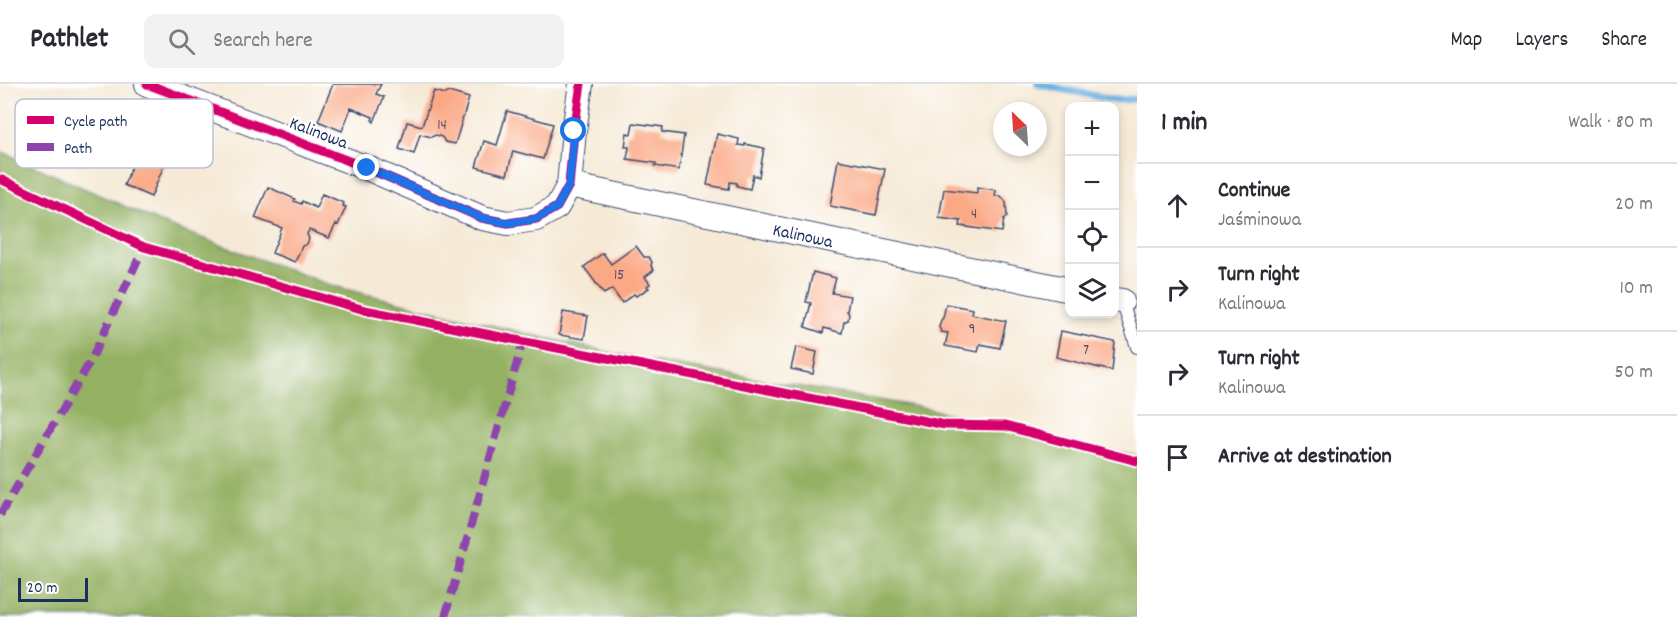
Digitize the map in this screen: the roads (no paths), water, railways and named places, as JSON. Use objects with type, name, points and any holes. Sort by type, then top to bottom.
[{"type":"street","name":"Kalinowa","points":[[147,84],[186,99]]},
{"type":"street","points":[[569,185],[581,84]]},
{"type":"street","name":"Kalinowa","points":[[213,109],[367,168],[482,218],[508,223],[536,219],[557,207],[569,185],[1065,289]]},
{"type":"lane","points":[[1119,302],[1137,347]]},
{"type":"waterway","points":[[1038,84],[1114,100],[1137,99]]}]
